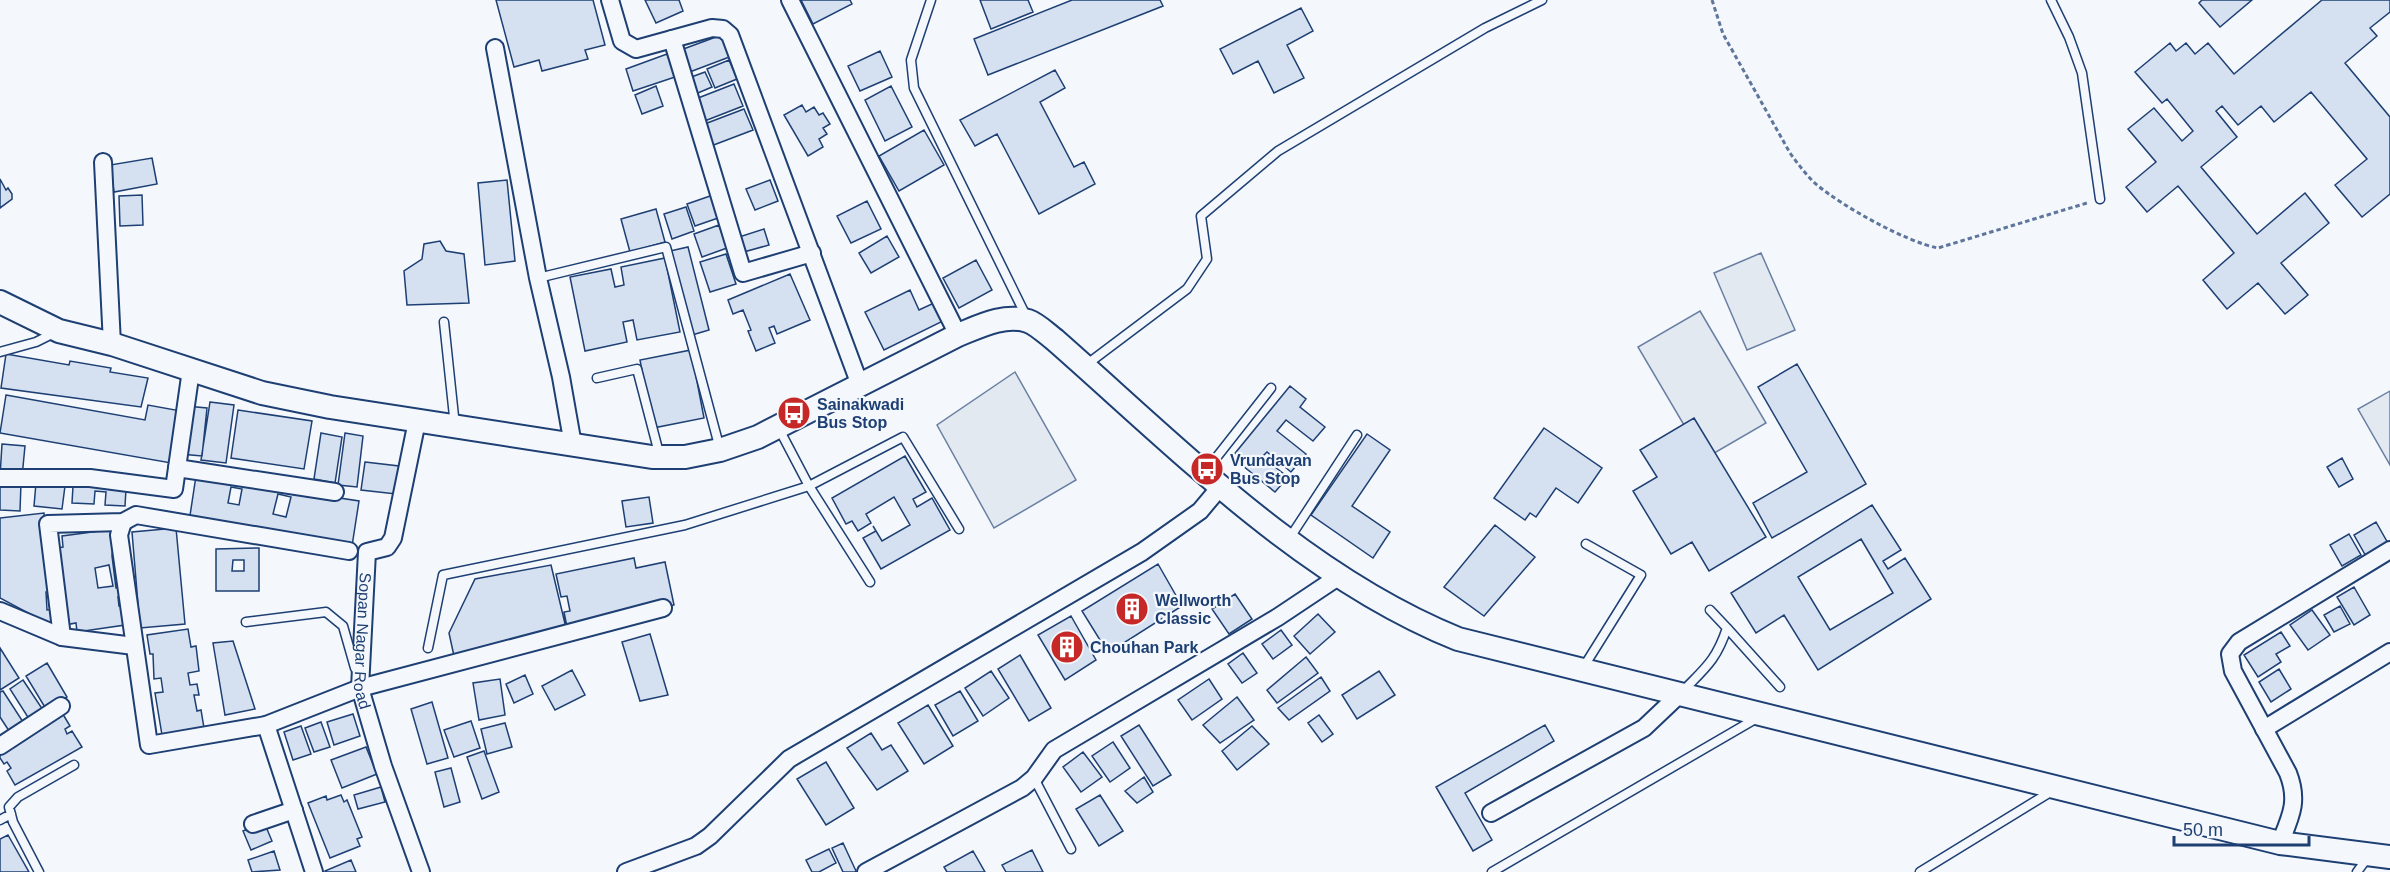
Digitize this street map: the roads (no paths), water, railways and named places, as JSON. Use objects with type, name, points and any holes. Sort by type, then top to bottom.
[{"type":"street","points":[[610,0],[622,41],[628,47],[636,49],[712,28],[723,29],[730,35],[860,385]]},
{"type":"street","points":[[790,0],[958,335]]},
{"type":"street","points":[[672,39],[743,273],[812,253]]},
{"type":"street","points":[[495,48],[538,278],[561,377],[573,445]]},
{"type":"street","points":[[103,162],[112,344]]},
{"type":"street","points":[[0,302],[59,331],[112,344],[262,393],[417,421],[660,457],[685,457],[720,450],[777,426],[958,335],[987,323],[1008,319],[1028,321],[1085,366],[1213,479],[1338,577],[1421,624],[1458,639],[2060,786],[2280,843],[2372,861]]},
{"type":"street","points":[[0,478],[90,478],[174,489],[191,370]]},
{"type":"street","name":"Sopan Nagar Road","points":[[417,421],[393,538],[387,547],[367,552],[360,688],[383,766],[421,872]]},
{"type":"street","points":[[177,468],[335,492]]},
{"type":"street","points":[[626,872],[696,846],[710,836],[789,759],[1142,552],[1200,511],[1213,479]]},
{"type":"street","points":[[62,637],[48,524],[123,522],[136,515],[348,550]]},
{"type":"street","points":[[123,522],[119,535],[149,745],[266,725],[360,688],[663,608]]},
{"type":"street","points":[[2280,843],[2292,813],[2295,791],[2233,671],[2230,654],[2239,642],[2390,550]]},
{"type":"street","points":[[866,872],[931,840],[1022,788],[1034,778],[1054,750],[1278,617],[1338,577]]},
{"type":"street","points":[[0,611],[38,629],[62,637],[134,646]]},
{"type":"street","points":[[2264,729],[2390,652]]},
{"type":"street","points":[[1491,813],[1644,728],[1682,693]]},
{"type":"street","points":[[0,746],[61,706]]},
{"type":"street","points":[[266,725],[314,872]]},
{"type":"street","points":[[253,824],[294,810]]},
{"type":"lane","points":[[931,0],[911,60],[914,88],[1028,321]]},
{"type":"lane","points":[[1085,366],[1187,289],[1207,259],[1201,216],[1278,151],[1485,28],[1542,0]]},
{"type":"lane","points":[[2051,0],[2069,37],[2082,73],[2100,199]]},
{"type":"lane","points":[[538,278],[666,248],[720,450]]},
{"type":"lane","points":[[444,322],[455,427]]},
{"type":"lane","points":[[0,352],[36,342],[59,331]]},
{"type":"lane","points":[[597,378],[637,369],[660,457]]},
{"type":"lane","points":[[1213,479],[1271,388]]},
{"type":"lane","points":[[777,426],[809,486],[870,582]]},
{"type":"lane","points":[[1289,539],[1357,435]]},
{"type":"lane","points":[[428,648],[443,574],[685,525],[809,486],[903,437],[959,529]]},
{"type":"lane","points":[[1583,668],[1641,575],[1586,544]]},
{"type":"lane","points":[[1710,610],[1780,687]]},
{"type":"lane","points":[[246,622],[326,612],[343,626],[360,688]]},
{"type":"lane","points":[[1682,693],[1717,656],[1727,628]]},
{"type":"lane","points":[[1492,872],[1765,713]]},
{"type":"lane","points":[[39,872],[9,807],[18,797],[74,765]]},
{"type":"lane","points":[[1034,778],[1071,849]]},
{"type":"lane","points":[[1920,872],[2060,786]]},
{"type":"lane","points":[[0,820],[11,814]]},
{"type":"place","name":"Sainakwadi Bus Stop","points":[[794,413]]},
{"type":"place","name":"Vrundavan Bus Stop","points":[[1207,469]]},
{"type":"place","name":"Wellworth Classic","points":[[1132,609]]},
{"type":"place","name":"Chouhan Park","points":[[1067,647]]}]
